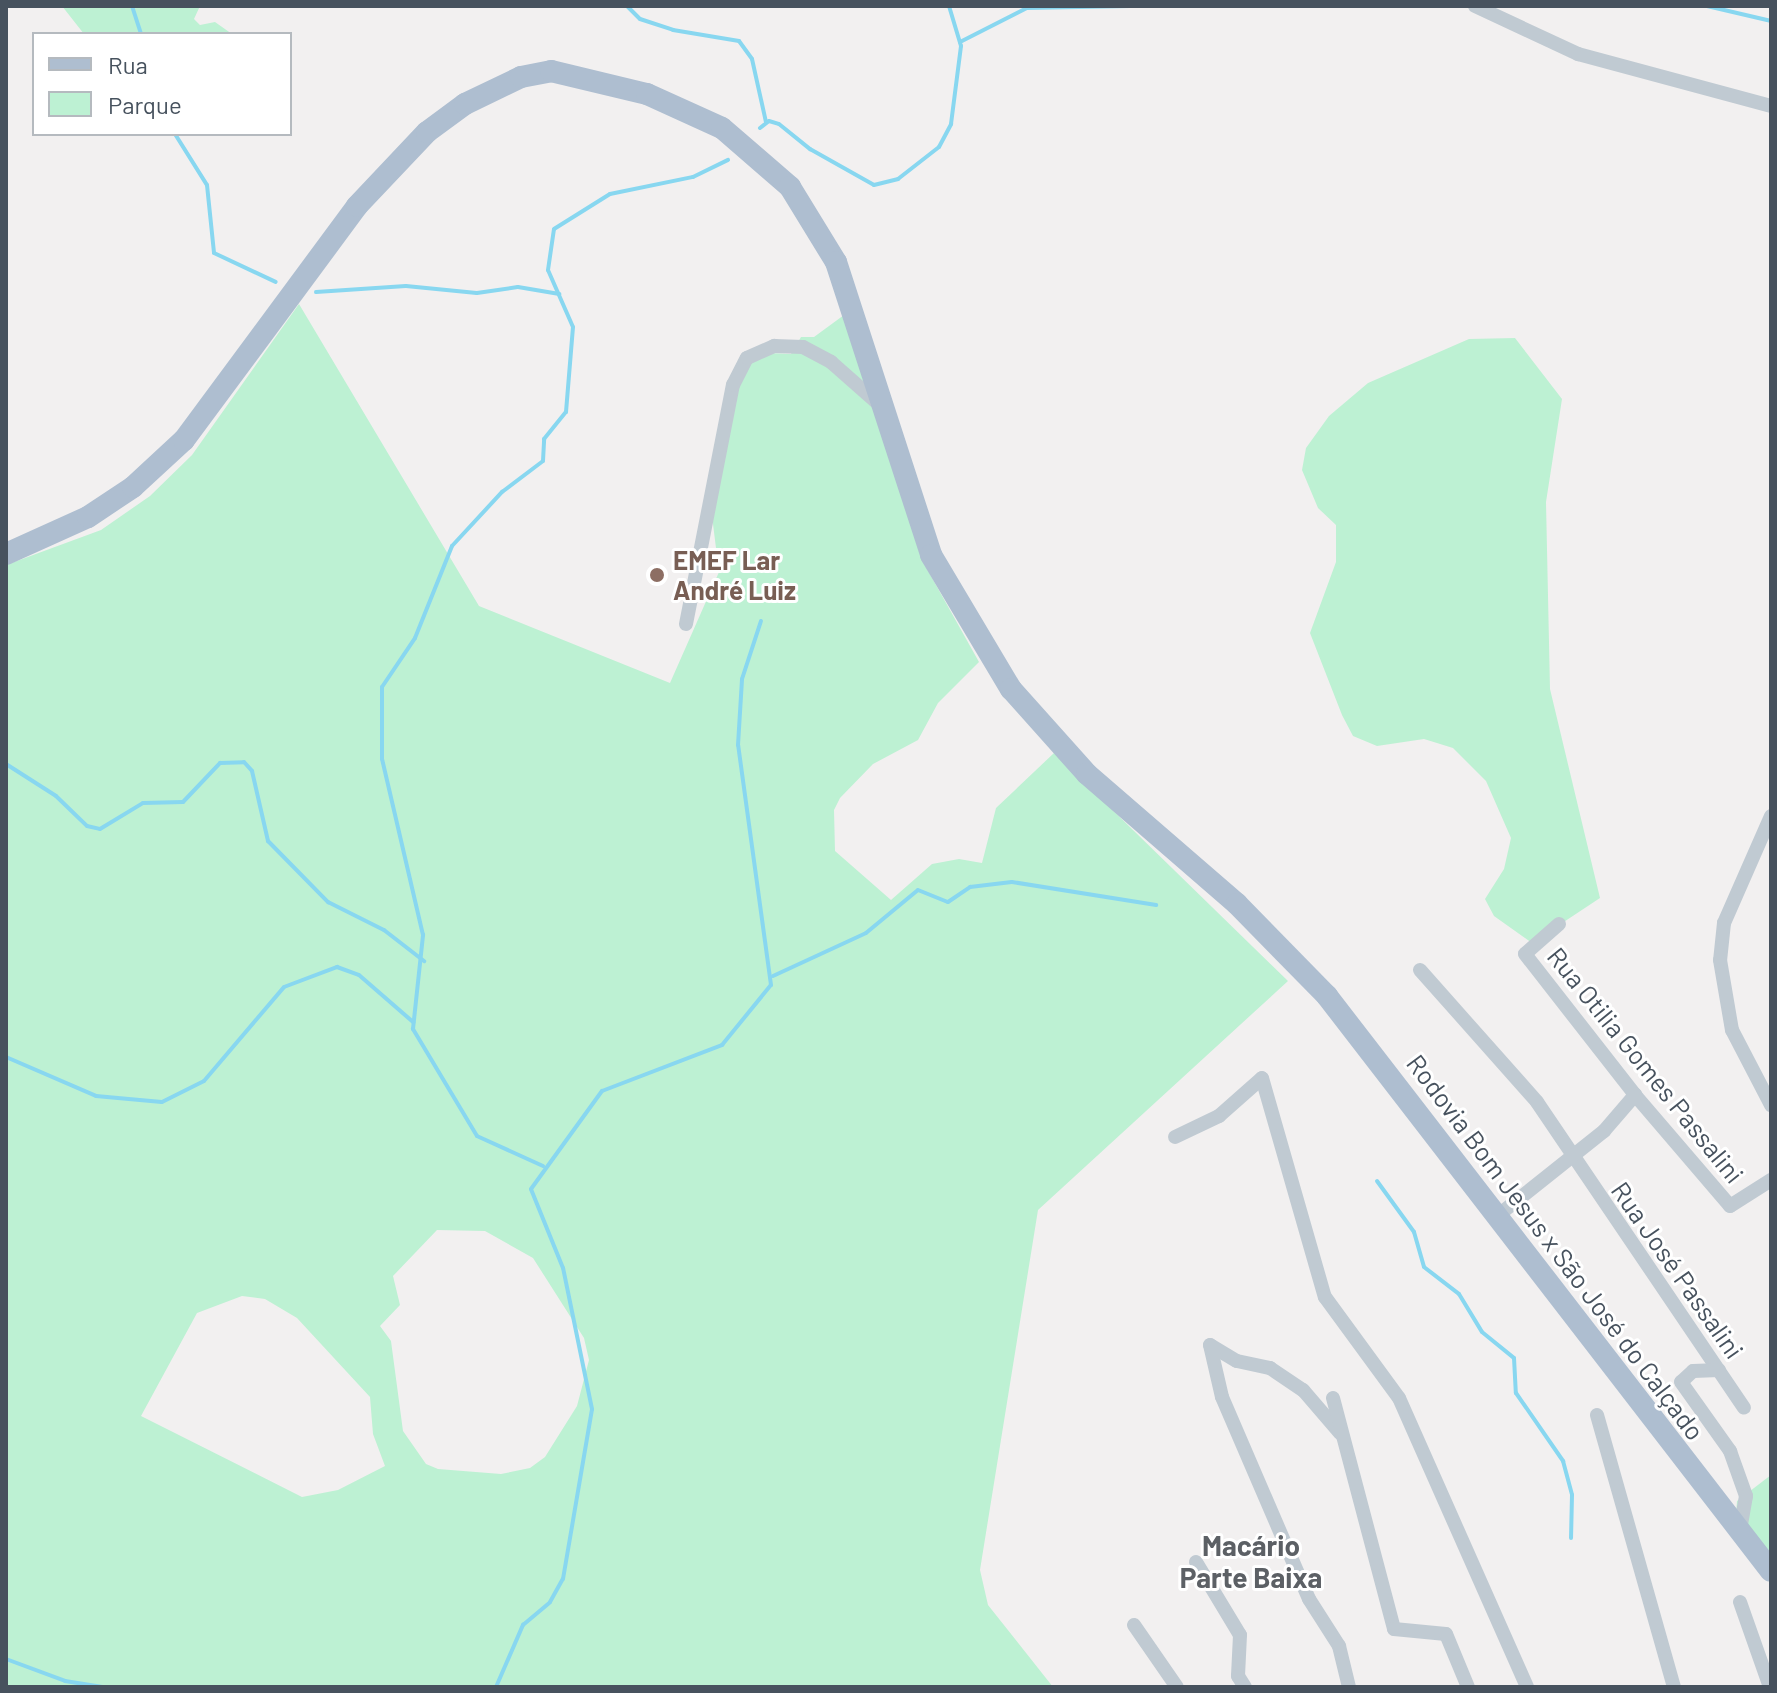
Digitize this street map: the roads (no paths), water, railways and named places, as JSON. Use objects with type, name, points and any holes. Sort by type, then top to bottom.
[{"type":"main road","name":"Rodovia Bom Jesus x São José do Calçado","points":[[6,554],[88,517],[159,465],[209,410],[380,179],[456,110],[536,74],[591,77],[687,109],[777,172],[836,262],[931,555],[1011,689],[1087,774],[1293,959],[1376,1056],[1496,1217],[1771,1571]]},
{"type":"street","points":[[1475,6],[1578,54],[1771,106]]},
{"type":"street","points":[[686,624],[733,385],[747,358],[774,346],[803,347],[831,362],[883,408]]},
{"type":"street","points":[[1771,816],[1724,923],[1720,960],[1732,1030],[1771,1105]]},
{"type":"street","name":"Rua Otilia Gomes Passalini","points":[[1559,924],[1525,954],[1635,1095],[1730,1206],[1771,1180]]},
{"type":"street","name":"Rua José Passalini","points":[[1420,970],[1537,1102],[1571,1159],[1744,1408]]},
{"type":"street","points":[[1175,1137],[1219,1116],[1262,1078],[1325,1297],[1399,1398],[1527,1687]]},
{"type":"street","points":[[1496,1217],[1571,1159],[1635,1095]]},
{"type":"street","points":[[1341,1434],[1303,1390],[1270,1368],[1237,1361],[1210,1345],[1236,1427],[1309,1599],[1339,1646],[1349,1687]]},
{"type":"street","points":[[1719,1370],[1693,1371],[1681,1382],[1730,1451],[1746,1496],[1740,1530]]},
{"type":"street","points":[[1333,1398],[1394,1629],[1446,1634],[1468,1687]]},
{"type":"street","points":[[1597,1415],[1674,1687]]},
{"type":"street","points":[[1196,1562],[1240,1635],[1238,1676],[1245,1687]]},
{"type":"street","points":[[1740,1602],[1770,1687]]},
{"type":"street","points":[[1134,1625],[1177,1687]]},
{"type":"waterway","points":[[132,6],[140,32]]},
{"type":"waterway","points":[[627,6],[640,19],[673,30],[739,41],[752,59],[766,122]]},
{"type":"waterway","points":[[760,128],[769,121],[779,124],[810,149],[874,185],[898,179],[939,147],[951,124],[961,46],[949,6]]},
{"type":"waterway","points":[[960,42],[1027,8],[1130,6]]},
{"type":"waterway","points":[[1707,6],[1771,21]]},
{"type":"waterway","points":[[176,136],[207,185],[214,253],[276,282]]},
{"type":"waterway","points":[[543,1166],[477,1136],[413,1029],[423,935],[382,759],[382,687],[415,638],[452,546],[502,492],[543,461],[544,439],[566,412],[573,327],[548,270],[554,229],[610,194],[693,177],[728,160]]},
{"type":"waterway","points":[[316,292],[406,286],[477,293],[518,287],[559,294]]},
{"type":"waterway","points":[[496,1687],[523,1625],[550,1602],[563,1579],[592,1409],[563,1268],[531,1189],[602,1091],[722,1045],[771,985],[738,745],[742,679],[761,621]]},
{"type":"waterway","points":[[6,764],[56,796],[87,826],[100,829],[143,803],[183,802],[220,763],[244,762],[252,771],[268,841],[328,902],[384,930],[424,961]]},
{"type":"waterway","points":[[773,976],[866,933],[918,890],[948,902],[970,887],[1012,882],[1156,905]]},
{"type":"waterway","points":[[6,1057],[96,1096],[162,1102],[204,1081],[284,987],[337,967],[359,975],[413,1022]]},
{"type":"waterway","points":[[1377,1181],[1414,1232],[1424,1267],[1459,1294],[1482,1332],[1514,1358],[1516,1393],[1563,1461],[1572,1495],[1571,1538]]},
{"type":"waterway","points":[[6,1659],[65,1681],[103,1687]]},
{"type":"place","name":"EMEF Lar André Luiz","points":[[657,575]]},
{"type":"district","name":"Macário Parte Baixa","points":[[1251,1561]]}]
